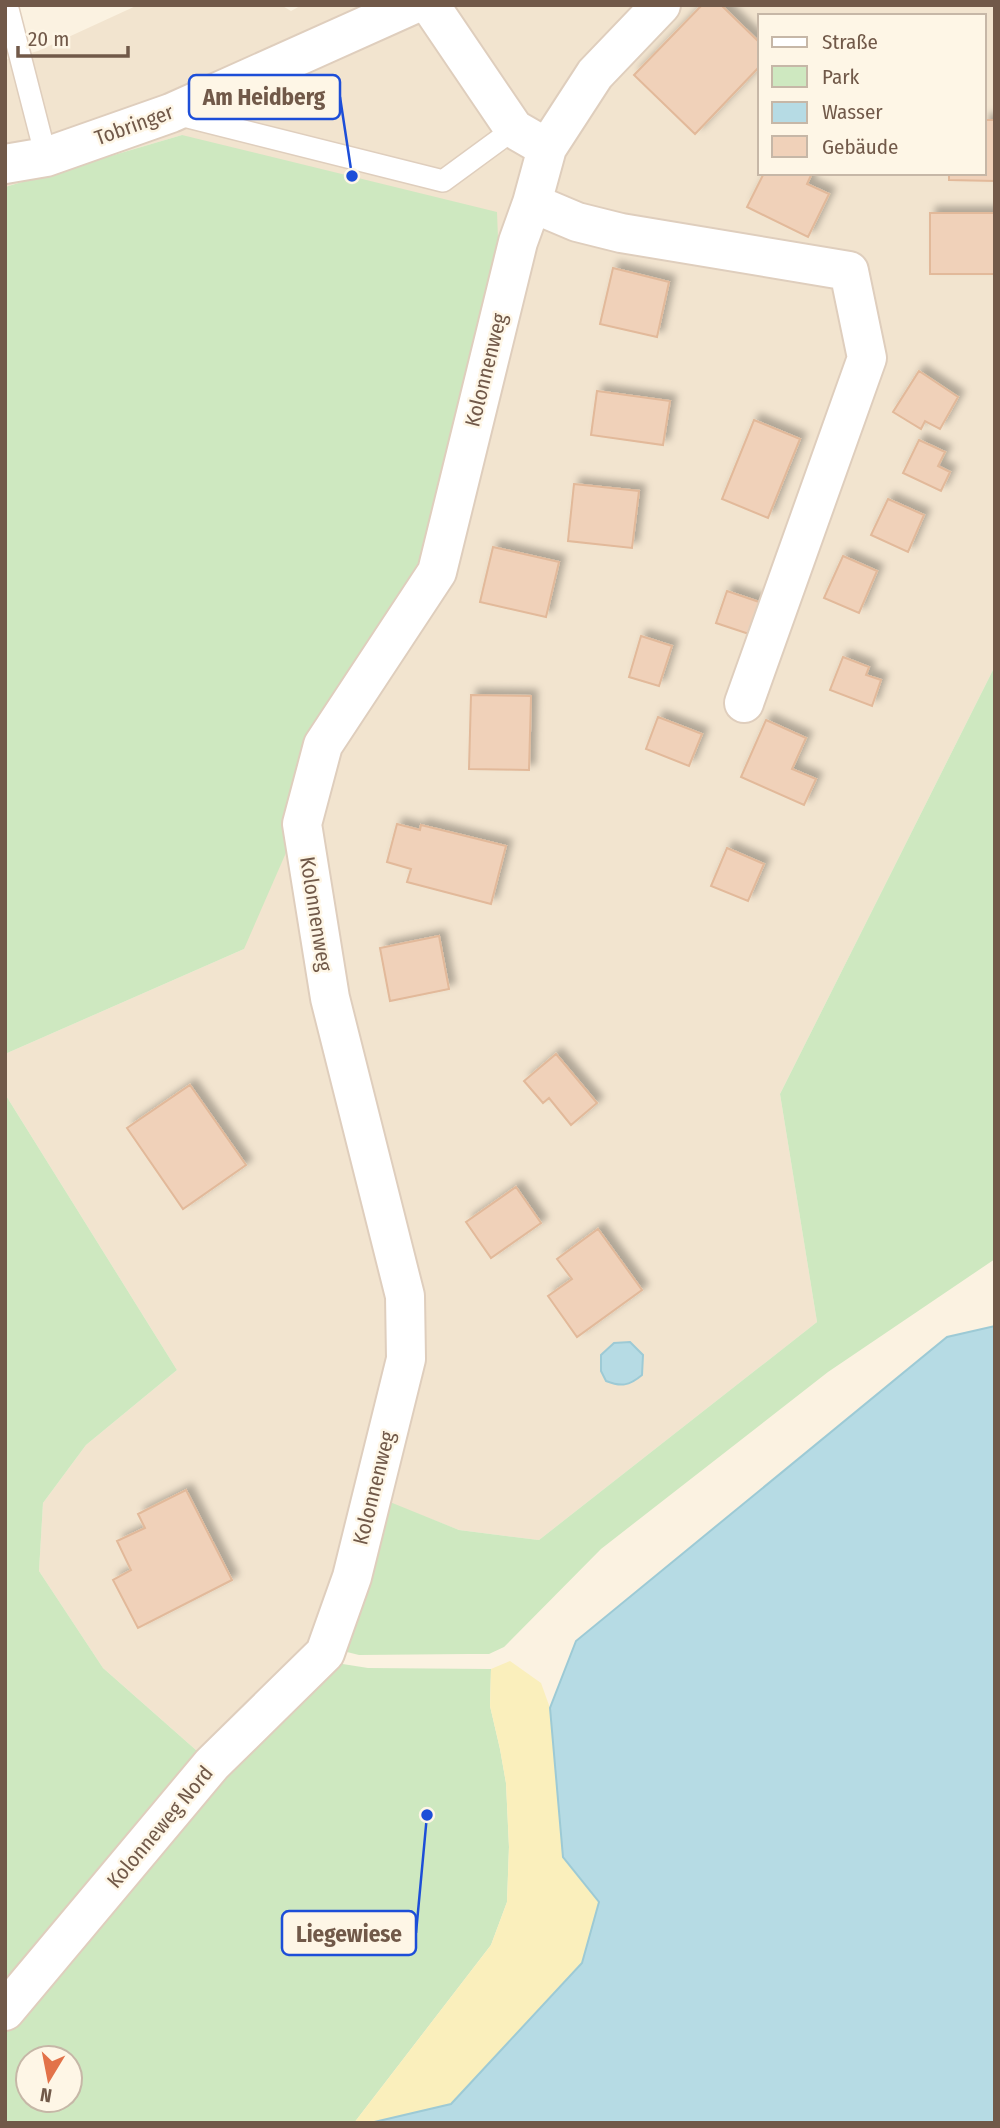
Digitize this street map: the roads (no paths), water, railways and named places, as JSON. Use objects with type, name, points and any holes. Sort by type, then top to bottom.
[{"type":"street","name":"Tobringer","points":[[5,164],[46,157],[171,113],[412,5]]},
{"type":"street","points":[[430,5],[514,129],[547,148]]},
{"type":"street","name":"Kolonnenweg","points":[[325,1653],[352,1577],[406,1359],[405,1296],[330,998],[302,824],[323,745],[437,572],[518,242],[547,148],[595,74],[660,5]]},
{"type":"street","points":[[532,203],[577,222],[621,233],[849,271],[867,358],[744,703]]},
{"type":"street","name":"Kolonneweg Nord","points":[[5,2011],[212,1765],[325,1653]]},
{"type":"lane","points":[[7,5],[46,157]]},
{"type":"lane","points":[[171,113],[443,181],[514,129]]},
{"type":"water","points":[[995,1326],[995,2123],[370,2123],[451,2104],[582,1963],[599,1902],[563,1857],[550,1708],[576,1641],[947,1337]]},
{"type":"water","points":[[630,1342],[643,1355],[642,1375],[625,1384],[606,1381],[601,1371],[601,1355],[614,1343]]},
{"type":"place","name":"Am Heidberg","points":[[352,176]]},
{"type":"place","name":"Liegewiese","points":[[427,1815]]}]
